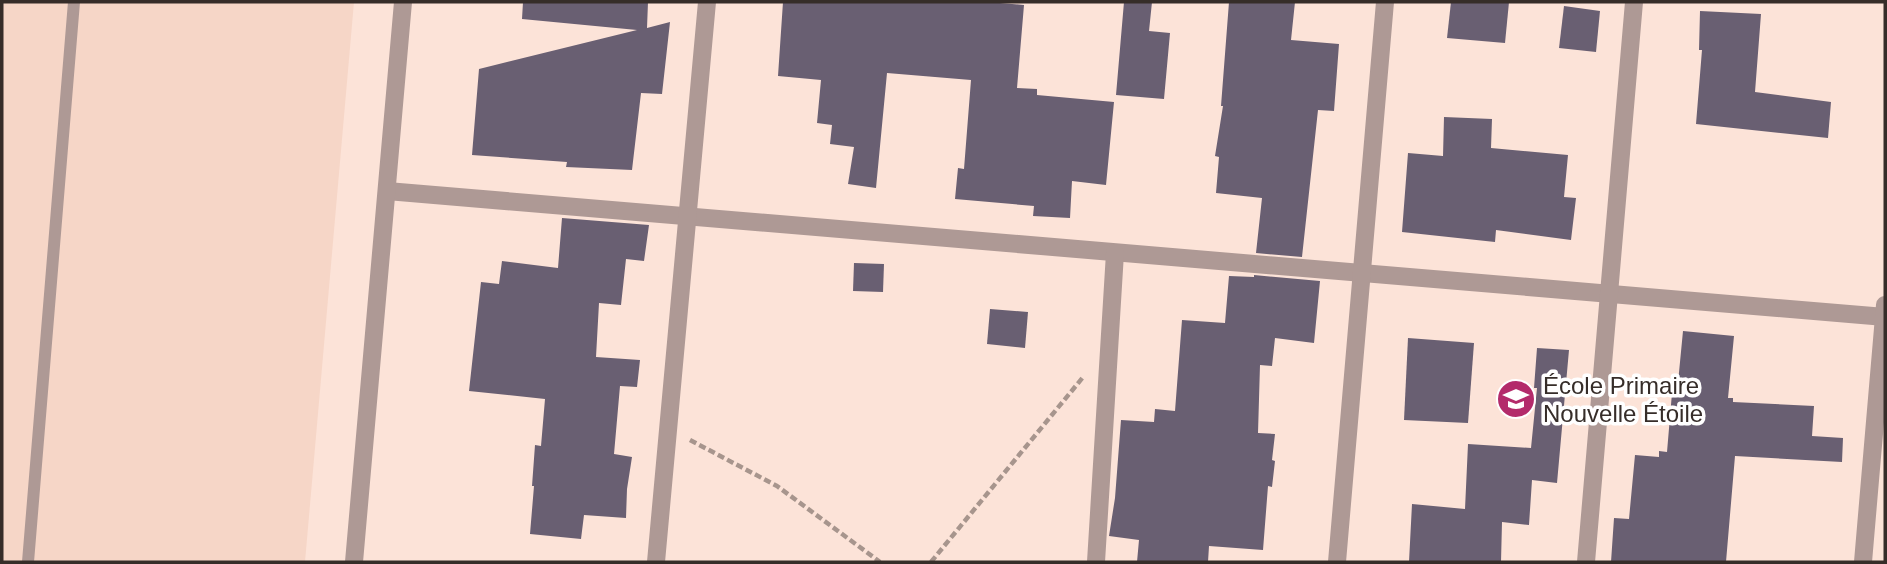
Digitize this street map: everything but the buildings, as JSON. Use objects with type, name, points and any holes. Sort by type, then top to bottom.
[{"type":"street","points":[[354,562],[403,2]]},
{"type":"street","points":[[656,562],[707,2]]},
{"type":"street","points":[[1337,562],[1385,2]]},
{"type":"street","points":[[1586,562],[1634,2]]},
{"type":"street","points":[[387,191],[1609,294],[1885,313],[1863,562]]},
{"type":"street","points":[[1096,562],[1115,253]]},
{"type":"lane","points":[[28,562],[74,2]]},
{"type":"path","points":[[931,562],[1110,345]]},
{"type":"path","points":[[669,430],[777,486],[880,562]]},
{"type":"shaded area","points":[[2,2],[354,2],[305,562],[2,562]]},
{"type":"place","name":"École Primaire Nouvelle Étoile","points":[[1516,399]]}]
